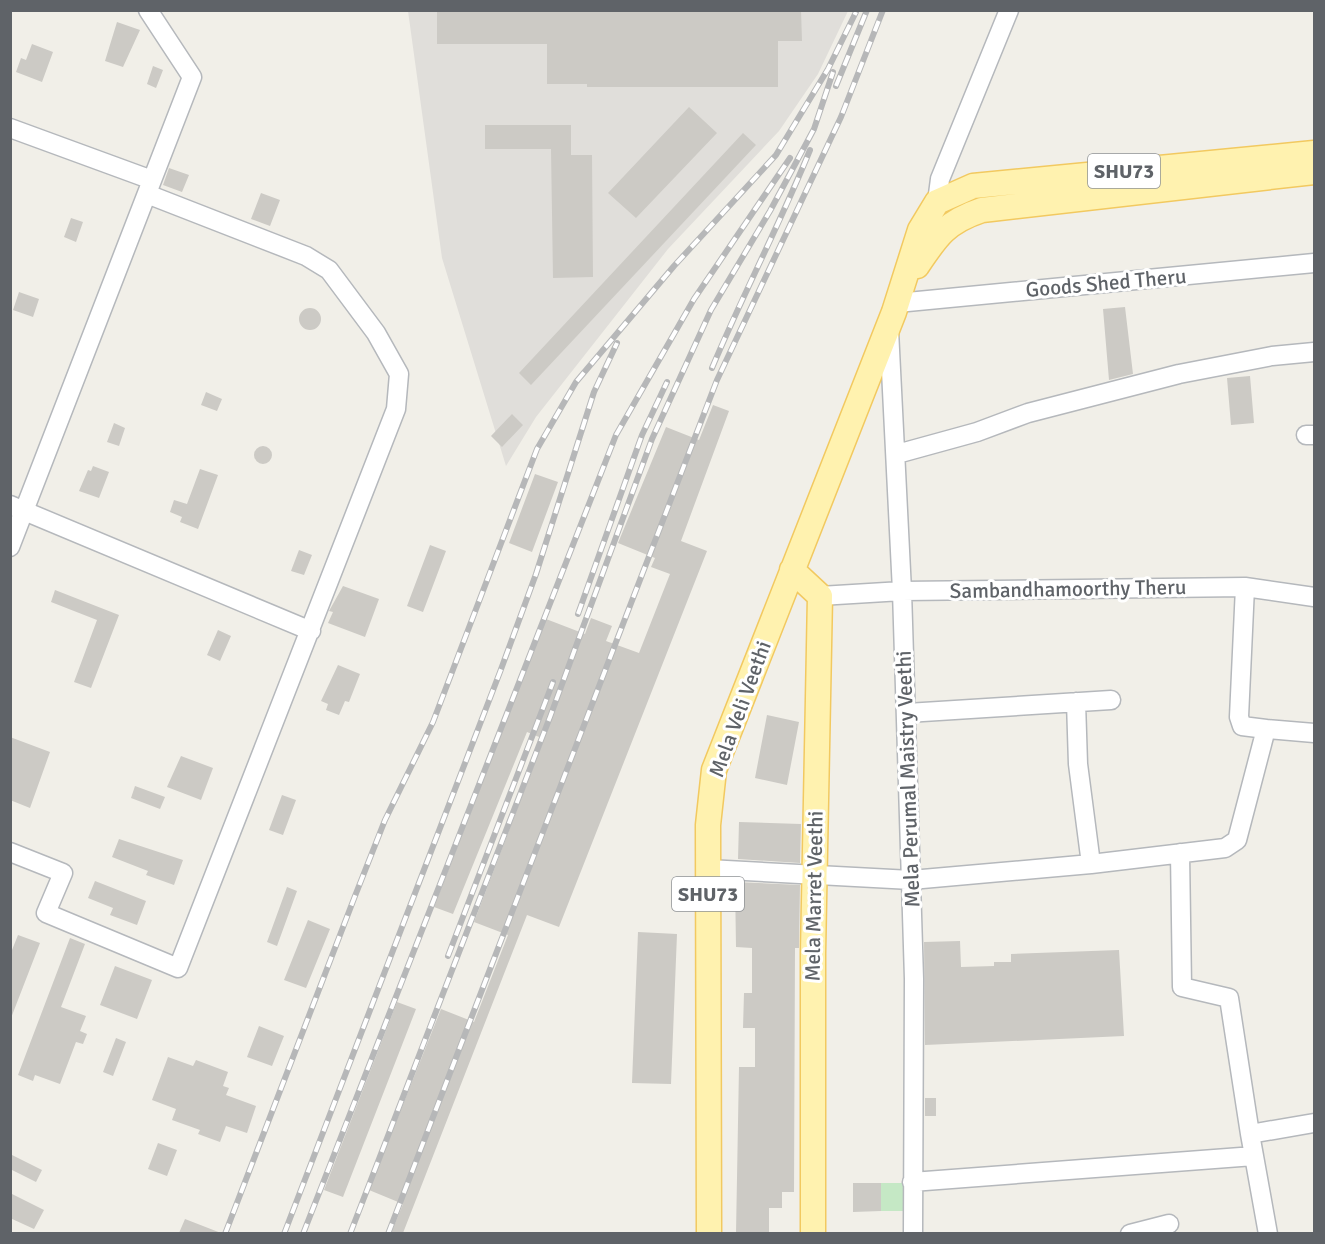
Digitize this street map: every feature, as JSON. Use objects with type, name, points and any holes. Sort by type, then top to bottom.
[{"type":"main road","name":"SHU73","points":[[937,202],[973,186],[1314,153]]},
{"type":"main road","name":"SHU73","points":[[982,210],[1314,172]]},
{"type":"main road","points":[[937,202],[982,210]]},
{"type":"main road","name":"Mela Veli Veethi","points":[[710,1233],[708,825],[714,770],[897,303],[920,230],[937,202]]},
{"type":"main road","name":"Mela Veli Veethi","points":[[897,303],[937,236],[949,224],[982,210]]},
{"type":"main road","points":[[792,570],[820,596]]},
{"type":"main road","name":"Mela Marret Veethi","points":[[813,1233],[814,874],[820,596]]},
{"type":"street","points":[[10,547],[18,508],[192,77],[148,10]]},
{"type":"street","points":[[937,202],[940,179],[1009,10]]},
{"type":"street","points":[[10,128],[306,256],[329,270],[376,333],[399,374],[396,409],[386,440],[178,968],[46,913],[63,873],[10,852]]},
{"type":"street","name":"Goods Shed Theru","points":[[897,303],[1314,263]]},
{"type":"street","name":"Mela Perumal Maistry Veethi","points":[[897,303],[897,454],[907,713],[915,1053],[913,1233]]},
{"type":"street","points":[[897,454],[977,432],[1028,413],[1179,374],[1272,356],[1314,351]]},
{"type":"street","points":[[18,508],[311,631]]},
{"type":"street","points":[[1245,586],[1239,717],[1242,726],[1314,733]]},
{"type":"street","name":"Sambandhamoorthy Theru","points":[[820,596],[902,591],[1245,586],[1314,597]]},
{"type":"street","points":[[907,713],[1111,700]]},
{"type":"street","points":[[1076,702],[1078,765],[1091,864]]},
{"type":"street","points":[[708,869],[911,880],[1091,864],[1225,848],[1237,840],[1266,729]]},
{"type":"street","points":[[1180,853],[1182,987],[1229,998],[1268,1233]]},
{"type":"street","points":[[1250,1134],[1314,1123]]},
{"type":"street","points":[[912,1182],[1254,1156]]},
{"type":"street","points":[[1130,1233],[1169,1224]]},
{"type":"shaded area","points":[[408,11],[848,11],[818,74],[779,131],[668,249],[536,417],[506,466],[442,258]]},
{"type":"green space","points":[[881,1183],[909,1183],[909,1211],[881,1211]]},
{"type":"building","points":[[437,10],[801,10],[802,41],[778,41],[778,87],[587,87],[587,84],[547,84],[547,44],[437,44]]},
{"type":"building","points":[[117,22],[140,30],[123,67],[105,61]]},
{"type":"building","points":[[32,44],[53,52],[42,82],[16,72],[21,58],[26,60]]},
{"type":"building","points":[[153,66],[163,70],[156,88],[147,84]]},
{"type":"building","points":[[689,107],[717,133],[636,218],[608,193]]},
{"type":"building","points":[[485,125],[571,125],[571,155],[592,155],[593,277],[553,278],[551,149],[485,149]]},
{"type":"building","points":[[743,133],[756,145],[531,385],[519,373]]},
{"type":"building","points":[[169,168],[189,175],[182,192],[163,185]]},
{"type":"building","points":[[261,193],[280,200],[270,226],[251,219]]},
{"type":"building","points":[[71,218],[83,222],[76,242],[64,237]]},
{"type":"building","points":[[19,292],[39,299],[33,317],[13,310]]},
{"type":"building","points":[[1125,307],[1133,374],[1109,380],[1103,309]]},
{"type":"building","points":[[310,308],[318,311],[321,319],[318,327],[310,330],[302,327],[299,319],[302,311]]},
{"type":"building","points":[[1250,376],[1254,423],[1231,425],[1227,378]]},
{"type":"building","points":[[206,392],[222,399],[217,411],[201,405]]},
{"type":"building","points":[[713,405],[729,411],[681,541],[707,551],[559,927],[527,915],[403,1233],[391,1233],[403,1204],[369,1190],[441,1009],[474,1022],[508,935],[474,922],[544,739],[527,732],[453,914],[434,907],[546,619],[585,634],[591,618],[612,626],[606,641],[639,653],[670,574],[651,567],[655,558],[618,543],[666,427],[699,440]]},
{"type":"building","points":[[512,414],[523,425],[502,447],[491,436]]},
{"type":"building","points":[[114,423],[125,428],[119,446],[107,442]]},
{"type":"building","points":[[259,446],[267,446],[272,451],[270,462],[259,464],[254,459],[254,451]]},
{"type":"building","points":[[93,466],[109,472],[99,498],[79,491],[88,470],[91,471]]},
{"type":"building","points":[[200,469],[218,475],[198,529],[180,522],[182,517],[170,512],[174,500],[187,504]]},
{"type":"building","points":[[535,474],[558,482],[532,552],[509,543]]},
{"type":"building","points":[[430,545],[446,551],[423,612],[407,606]]},
{"type":"building","points":[[299,550],[312,555],[304,575],[291,571]]},
{"type":"building","points":[[343,586],[379,599],[365,637],[328,623],[333,612],[329,611]]},
{"type":"building","points":[[55,590],[119,615],[91,688],[74,682],[97,620],[51,602]]},
{"type":"building","points":[[218,630],[231,636],[220,661],[207,655]]},
{"type":"building","points":[[338,665],[360,674],[349,702],[345,701],[339,715],[326,710],[328,704],[321,701]]},
{"type":"building","points":[[767,715],[799,722],[787,785],[755,778]]},
{"type":"building","points":[[10,737],[50,752],[30,808],[10,800]]},
{"type":"building","points":[[181,756],[213,768],[201,800],[167,787]]},
{"type":"building","points":[[135,786],[165,797],[160,809],[131,798]]},
{"type":"building","points":[[282,795],[296,800],[283,835],[269,830]]},
{"type":"building","points":[[739,822],[801,824],[800,863],[738,859]]},
{"type":"building","points":[[119,839],[183,860],[174,885],[146,875],[148,871],[112,857]]},
{"type":"building","points":[[95,881],[146,901],[137,925],[110,915],[113,908],[88,898]]},
{"type":"building","points":[[735,882],[800,885],[799,948],[795,948],[794,1192],[782,1192],[782,1208],[769,1208],[769,1233],[736,1233],[739,1067],[755,1067],[755,1028],[743,1028],[744,993],[752,993],[752,948],[736,947]]},
{"type":"building","points":[[287,887],[297,891],[277,946],[267,942]]},
{"type":"building","points":[[308,920],[330,929],[306,988],[284,980]]},
{"type":"building","points":[[638,932],[677,934],[671,1084],[632,1083]]},
{"type":"building","points":[[18,935],[40,943],[11,1018],[10,955]]},
{"type":"building","points":[[70,938],[85,944],[61,1007],[86,1016],[80,1031],[87,1034],[83,1044],[76,1042],[60,1084],[35,1075],[33,1081],[18,1075]]},
{"type":"building","points":[[960,941],[961,967],[994,966],[994,962],[1011,962],[1011,954],[1119,950],[1124,1036],[925,1045],[924,942]]},
{"type":"building","points":[[115,966],[152,980],[137,1019],[100,1005]]},
{"type":"building","points":[[397,1002],[416,1009],[343,1197],[324,1190]]},
{"type":"building","points":[[259,1026],[284,1036],[272,1066],[247,1057]]},
{"type":"building","points":[[116,1038],[126,1042],[113,1076],[103,1072]]},
{"type":"building","points":[[168,1057],[193,1066],[196,1060],[228,1072],[223,1086],[229,1088],[226,1095],[256,1106],[247,1133],[226,1126],[220,1142],[198,1134],[200,1130],[172,1120],[176,1109],[152,1100]]},
{"type":"building","points":[[925,1098],[936,1098],[936,1116],[925,1116]]},
{"type":"building","points":[[158,1143],[177,1150],[167,1176],[148,1169]]},
{"type":"building","points":[[10,1154],[42,1170],[36,1182],[10,1169]]},
{"type":"building","points":[[853,1183],[881,1183],[881,1211],[853,1212]]},
{"type":"building","points":[[10,1193],[44,1210],[34,1229],[10,1218]]},
{"type":"building","points":[[185,1219],[221,1233],[179,1233]]},
{"type":"railway","points":[[836,86],[867,10]]},
{"type":"railway","points":[[388,1234],[717,380],[841,117],[883,10]]},
{"type":"railway","points":[[225,1234],[385,820],[433,722],[537,449],[576,382],[674,266],[776,155],[828,69],[856,12]]},
{"type":"railway","points":[[350,1234],[550,717],[652,439],[711,310],[770,211],[814,129],[833,72]]},
{"type":"railway","points":[[712,368],[810,150]]},
{"type":"railway","points":[[303,1234],[616,435],[694,299],[790,158]]},
{"type":"railway","points":[[284,1234],[500,672],[536,574],[594,392],[617,343]]},
{"type":"railway","points":[[578,614],[642,435],[667,382]]},
{"type":"railway","points":[[448,956],[553,682]]}]
